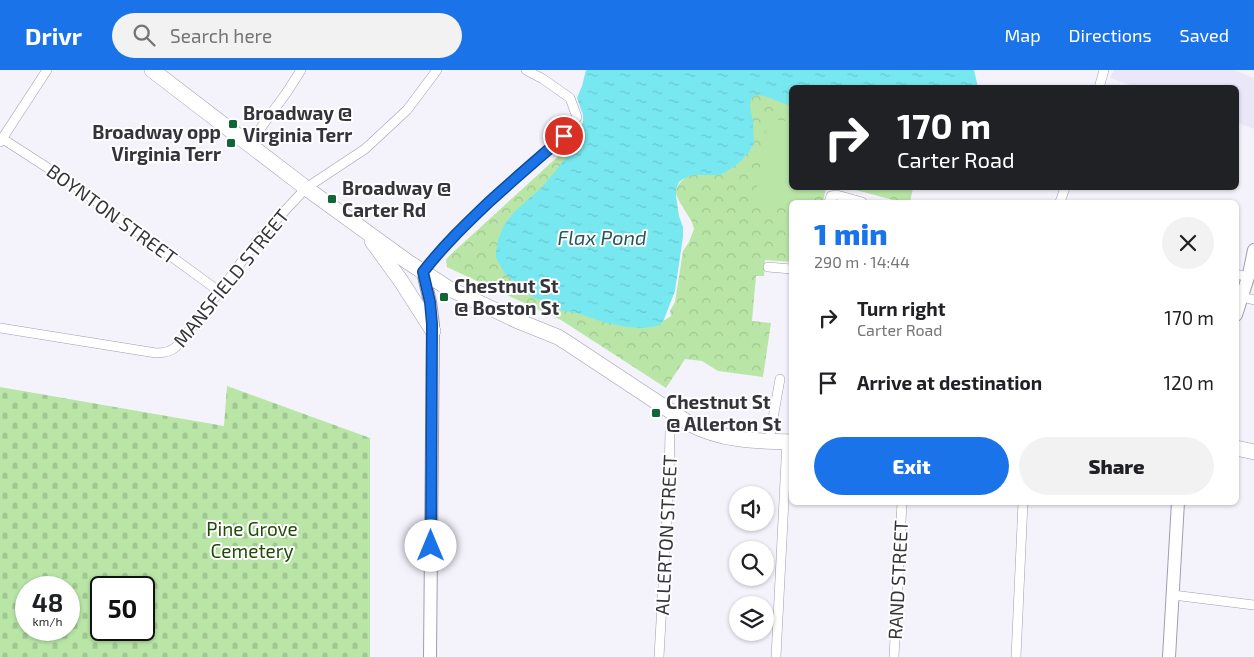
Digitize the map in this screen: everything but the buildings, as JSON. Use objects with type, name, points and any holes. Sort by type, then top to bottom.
[{"type":"main road","points":[[157,71],[306,188],[408,262],[448,288],[563,340],[690,424],[716,435],[744,440],[789,442]]},
{"type":"main road","points":[[362,228],[401,281],[432,332]]},
{"type":"main road","points":[[1239,311],[1248,298],[1242,276],[1254,250]]},
{"type":"main road","points":[[423,272],[430,302],[432,332],[429,656]]},
{"type":"main road","points":[[1239,449],[1254,452]]},
{"type":"main road","points":[[1169,657],[1178,505]]},
{"type":"street","points":[[1,141],[47,70]]},
{"type":"street","points":[[249,144],[301,70]]},
{"type":"street","name":"MANSFIELD STREET","points":[[0,328],[156,353],[166,353],[172,350],[220,292],[256,242],[306,188],[365,149],[408,110],[437,70]]},
{"type":"street","points":[[423,272],[462,228],[564,136],[577,117],[570,98],[543,79],[526,70]]},
{"type":"street","points":[[1100,85],[1104,70]]},
{"type":"street","name":"BOYNTON STREET","points":[[1,141],[68,181],[220,292]]},
{"type":"street","points":[[830,200],[831,196],[837,195],[855,200]]},
{"type":"street","points":[[768,267],[789,269]]},
{"type":"street","points":[[769,441],[780,379]]},
{"type":"street","name":"ALLERTON STREET","points":[[659,657],[670,478],[670,431],[674,413]]},
{"type":"street","points":[[776,657],[789,442]]},
{"type":"street","name":"RAND STREET","points":[[894,657],[902,505]]},
{"type":"street","points":[[1016,657],[1023,505]]},
{"type":"street","points":[[1173,595],[1254,605]]},
{"type":"shaded area","points":[[1114,70],[1234,70],[1254,78],[1254,129],[1239,123],[1239,85],[1130,85],[1110,78]]},
{"type":"green space","points":[[739,87],[789,103],[789,190],[826,190],[823,200],[789,200],[789,262],[765,260],[764,276],[756,276],[752,321],[771,323],[763,377],[718,371],[702,361],[685,359],[666,388],[561,320],[447,267],[446,260],[449,256],[577,139],[663,321],[671,316],[670,311],[675,302],[683,251],[694,229],[675,192]]},
{"type":"green space","points":[[768,118],[789,122],[789,190],[815,190],[812,200],[789,200],[789,206],[755,200]]},
{"type":"green space","points":[[856,190],[913,190],[910,200],[893,200]]},
{"type":"green space","name":"Pine Grove Cemetery","points":[[227,386],[370,438],[370,657],[0,657],[0,387],[224,426]]},
{"type":"water","name":"Flax Pond","points":[[586,70],[974,70],[978,85],[789,85],[789,105],[764,96],[756,95],[753,97],[750,108],[753,120],[754,143],[749,152],[739,163],[724,173],[719,175],[693,175],[679,182],[676,196],[683,227],[683,237],[675,291],[663,322],[657,326],[643,328],[603,322],[580,314],[560,310],[520,290],[514,281],[505,274],[496,258],[498,240],[504,225],[514,212],[542,187],[566,158],[573,144],[583,122],[583,115],[577,98]]},
{"type":"place","name":"Broadway @ Virginia Terr","points":[[233,124]]},
{"type":"place","name":"Broadway opp Virginia Terr","points":[[231,143]]},
{"type":"place","name":"Broadway @ Carter Rd","points":[[332,199]]},
{"type":"place","name":"Chestnut St @ Boston St","points":[[444,297]]},
{"type":"place","name":"Chestnut St @ Allerton St","points":[[656,413]]},
{"type":"route","points":[[431,546],[432,324],[430,302],[423,272],[462,228],[564,136]]}]
